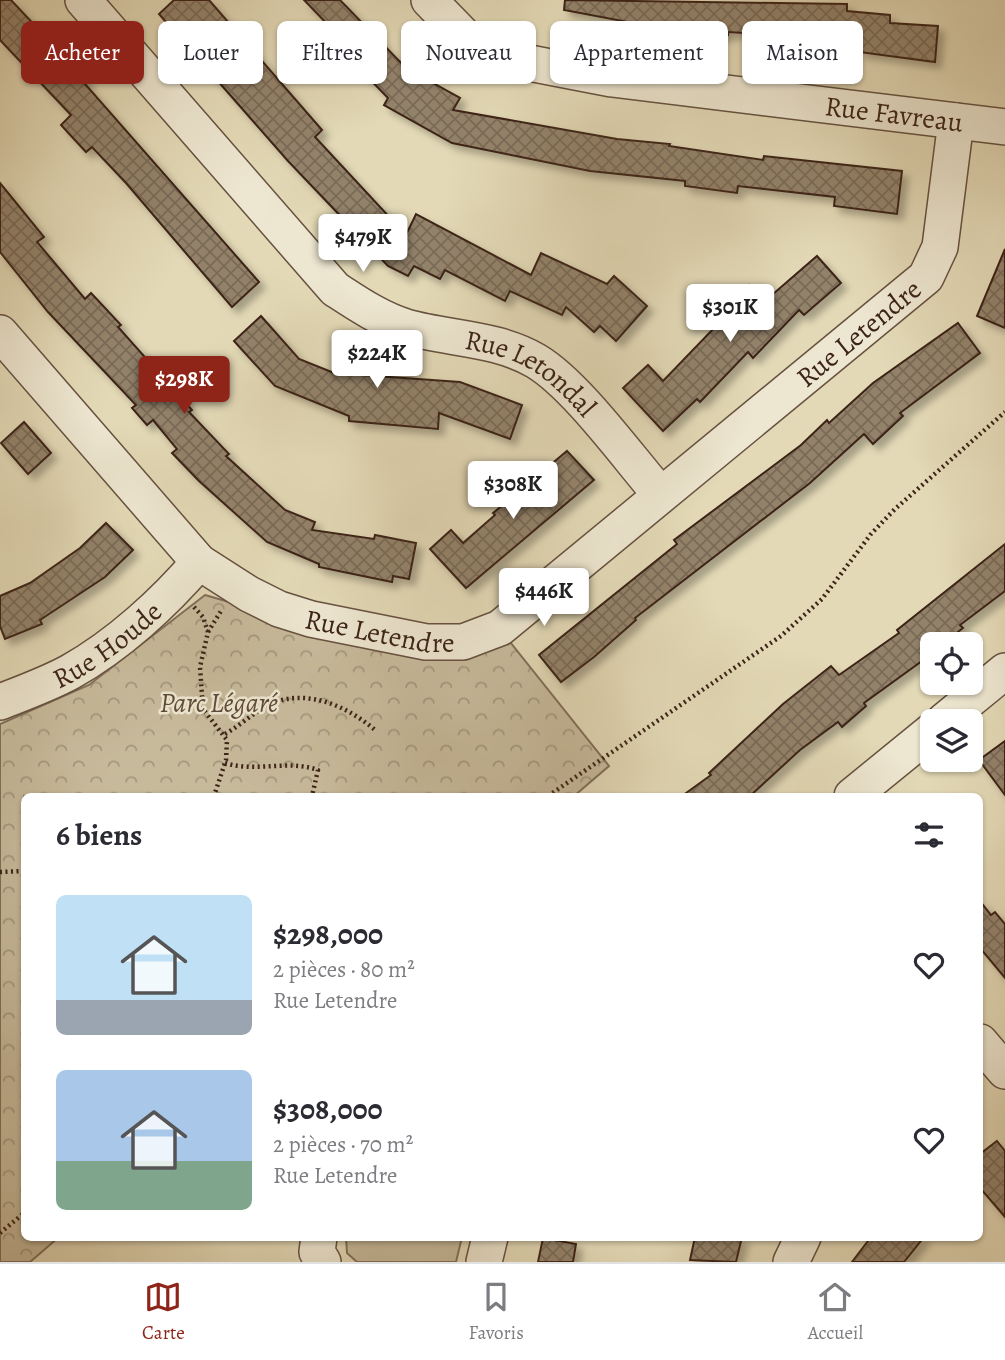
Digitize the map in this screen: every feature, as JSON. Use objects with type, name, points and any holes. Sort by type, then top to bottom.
[{"type":"street","name":"Rue Letondal","points":[[83,0],[200,138],[335,289],[380,317],[404,326],[489,343],[535,361],[567,386],[660,494]]},
{"type":"street","name":"Rue Favreau","points":[[429,0],[467,39],[493,52],[524,62],[612,79],[1005,127]]},
{"type":"street","name":"Rue Letendre","points":[[7,354],[188,575],[249,594],[279,609],[311,619],[426,642],[463,642],[500,628],[926,277],[933,268],[940,247],[956,121]]},
{"type":"street","name":"Rue Houde","points":[[0,702],[74,670],[139,622],[188,575]]},
{"type":"street","points":[[959,709],[1005,671]]},
{"type":"street","points":[[856,793],[920,741]]},
{"type":"street","points":[[318,1241],[317,1252],[323,1262]]},
{"type":"street","points":[[484,1262],[489,1241]]},
{"type":"street","points":[[791,1262],[801,1241]]},
{"type":"path","points":[[552,793],[781,636],[822,598],[871,534],[895,509],[1005,412]]},
{"type":"path","points":[[188,575],[208,632],[200,667],[203,709],[225,734],[226,763],[215,793]]},
{"type":"path","points":[[225,734],[261,709],[290,698],[335,703],[358,715],[375,730]]},
{"type":"path","points":[[226,763],[254,769],[300,765],[318,770],[313,793]]},
{"type":"path","points":[[0,872],[21,870]]},
{"type":"path","points":[[0,1233],[21,1216]]},
{"type":"green space","name":"Parc Légaré","points":[[205,595],[424,659],[467,659],[510,642],[609,766],[578,793],[21,793],[21,1241],[54,1241],[30,1262],[0,1262],[0,724],[89,685]]},
{"type":"green space","points":[[346,1241],[461,1241],[456,1262],[357,1262],[347,1253]]},
{"type":"building","points":[[0,0],[11,0],[31,21],[21,21],[21,62],[0,40]]},
{"type":"building","points":[[174,0],[209,0],[227,21],[165,21],[159,14]]},
{"type":"building","points":[[304,0],[340,0],[360,21],[324,21]]},
{"type":"building","points":[[565,0],[847,4],[847,11],[890,15],[890,23],[938,26],[935,62],[863,53],[863,21],[742,21],[742,33],[728,32],[728,21],[623,21],[564,10]]},
{"type":"building","points":[[387,48],[401,63],[401,84],[435,84],[460,98],[453,110],[617,139],[670,144],[669,146],[763,160],[764,156],[902,171],[897,214],[834,206],[835,197],[738,186],[737,193],[685,186],[685,181],[590,171],[452,143],[384,105],[388,98],[374,84],[387,84]]},
{"type":"building","points":[[263,62],[277,78],[277,84],[282,84],[322,130],[315,137],[406,235],[416,214],[531,275],[541,253],[607,284],[614,276],[647,306],[616,341],[600,326],[594,332],[566,307],[562,315],[510,291],[505,301],[445,270],[440,279],[414,266],[408,276],[388,266],[288,161],[220,84],[263,84]]},
{"type":"building","points":[[42,84],[85,84],[259,282],[232,307],[126,183],[92,147],[86,152],[61,125],[71,115]]},
{"type":"building","points":[[0,183],[44,237],[37,242],[85,299],[91,293],[121,325],[118,327],[192,410],[189,412],[229,454],[226,456],[285,510],[315,522],[312,530],[374,539],[375,535],[416,543],[409,579],[393,576],[392,582],[319,567],[319,564],[267,542],[199,481],[172,453],[177,449],[153,420],[147,425],[132,408],[136,405],[48,312],[0,252]]},
{"type":"building","points":[[1005,249],[1005,328],[977,316]]},
{"type":"building","points":[[817,256],[841,283],[804,315],[799,310],[753,358],[748,352],[700,402],[697,399],[663,431],[623,388],[648,365],[663,381],[718,324],[715,320],[749,285],[765,301]]},
{"type":"building","points":[[261,316],[299,359],[334,373],[460,382],[522,405],[510,439],[439,413],[438,429],[349,421],[349,416],[275,386],[234,341]]},
{"type":"building","points":[[958,323],[980,353],[900,413],[903,416],[873,444],[864,434],[810,483],[635,618],[636,620],[594,657],[561,682],[539,655],[677,544],[674,540],[801,445],[827,420],[829,423],[873,383]]},
{"type":"building","points":[[24,422],[51,453],[28,474],[1,443]]},
{"type":"building","points":[[567,451],[594,480],[466,588],[430,549],[451,530],[463,543],[495,515],[493,513]]},
{"type":"building","points":[[106,523],[133,550],[105,577],[40,620],[42,624],[5,639],[0,626],[0,596],[30,583],[80,548]]},
{"type":"building","points":[[1005,544],[1005,591],[960,625],[963,628],[958,632],[920,632],[920,662],[864,703],[866,706],[842,727],[838,722],[800,750],[753,793],[686,793],[711,775],[709,773],[783,704],[831,666],[839,675],[899,633],[897,630]]},
{"type":"building","points":[[1005,741],[1005,795],[983,765],[983,757]]},
{"type":"building","points":[[983,905],[991,915],[995,912],[1005,924],[1005,978],[983,952]]},
{"type":"building","points":[[997,1141],[1005,1151],[1005,1217],[983,1191],[983,1152]]},
{"type":"building","points":[[542,1241],[576,1244],[573,1262],[538,1262]]},
{"type":"building","points":[[694,1241],[741,1241],[736,1262],[690,1260]]},
{"type":"building","points":[[868,1241],[921,1241],[904,1262],[852,1262]]}]
